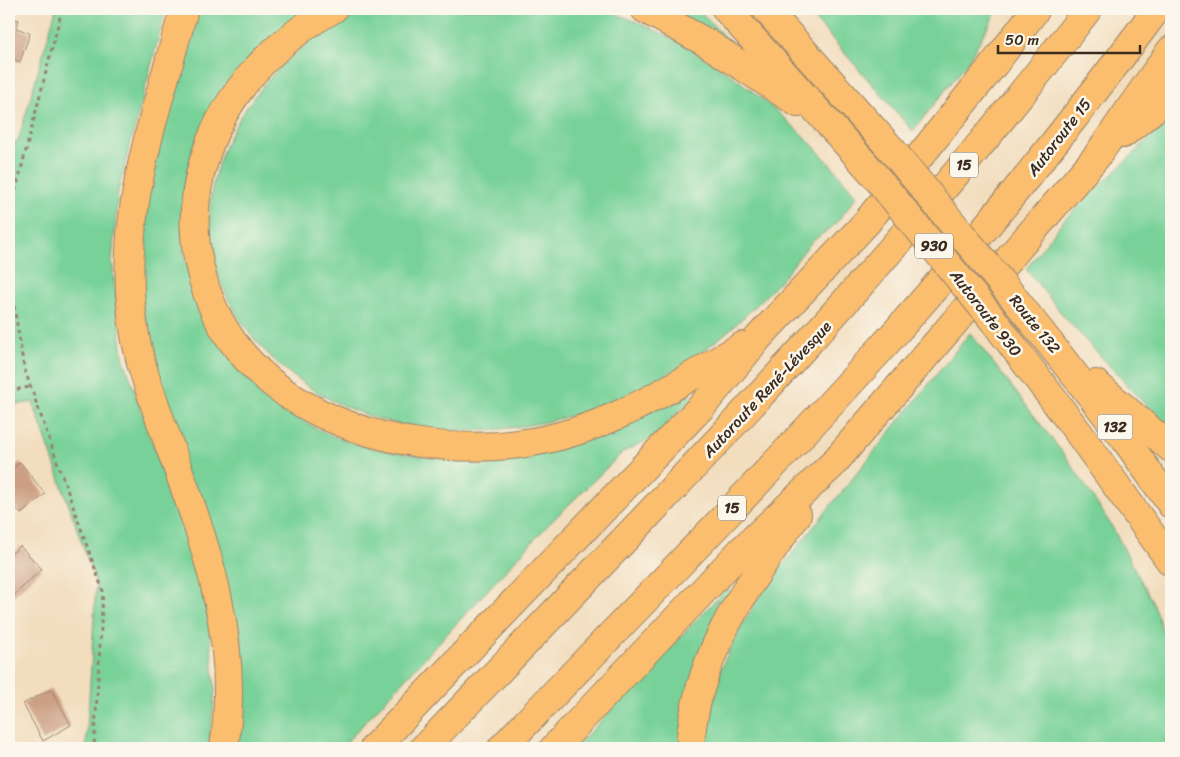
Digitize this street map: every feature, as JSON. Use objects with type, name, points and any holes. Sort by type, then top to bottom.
[{"type":"highway","points":[[184,9],[138,177],[130,227],[128,292],[135,340],[141,363],[199,528],[221,608],[228,670],[224,748]]},
{"type":"highway","points":[[333,9],[294,33],[268,57],[244,84],[212,136],[202,165],[195,195],[196,244],[208,296],[219,320],[234,342],[256,368],[276,386],[318,413],[348,426],[382,436],[449,447],[512,445],[570,433],[626,412],[759,337]]},
{"type":"highway","points":[[646,9],[707,43],[827,121]]},
{"type":"highway","name":"Autoroute 930","points":[[726,9],[872,172],[994,321],[1078,432],[1171,562]]},
{"type":"highway","name":"Route 132","points":[[766,9],[892,150],[1014,298],[1057,351],[1171,504]]},
{"type":"highway","points":[[374,748],[703,405],[759,337],[866,222],[996,63],[1036,9]]},
{"type":"highway","name":"Autoroute René-Lévesque","points":[[424,748],[692,470],[818,334],[961,169],[1088,9]]},
{"type":"highway","name":"Autoroute 15","points":[[502,748],[809,427],[956,262],[1050,148],[1157,9]]},
{"type":"highway","points":[[690,748],[698,696],[717,640],[754,576],[832,465],[1097,156],[1171,50]]},
{"type":"highway","points":[[1097,156],[1171,95]]},
{"type":"highway","points":[[1057,351],[1171,448]]},
{"type":"highway","points":[[554,748],[740,552],[832,465]]},
{"type":"path","points":[[62,9],[26,143],[15,193],[10,232],[10,275],[24,368],[103,591],[94,748]]},
{"type":"path","points":[[9,391],[30,387]]},
{"type":"green space","points":[[56,9],[166,9],[118,191],[112,262],[123,357],[198,574],[209,623],[215,691],[209,748],[86,748],[96,584],[33,402],[9,406],[9,143],[18,141]]},
{"type":"green space","points":[[195,9],[308,9],[212,110],[202,126],[195,143],[184,191],[182,234],[189,275],[203,314],[224,350],[252,382],[285,410],[334,437],[367,447],[448,460],[470,460],[687,393],[692,398],[654,437],[623,452],[547,526],[341,748],[236,748],[240,691],[152,362],[139,284],[142,225],[160,132]]},
{"type":"green space","points":[[370,9],[601,9],[628,18],[681,43],[731,75],[777,111],[829,163],[857,196],[832,227],[812,242],[775,286],[730,330],[693,358],[633,392],[601,406],[568,416],[535,424],[500,429],[466,431],[431,429],[373,417],[320,394],[275,361],[240,320],[218,273],[209,221],[218,166],[245,110],[257,93],[284,63],[316,37],[333,26]]},
{"type":"green space","points":[[668,9],[698,9],[735,48]]},
{"type":"green space","points":[[806,9],[998,9],[967,63],[913,131]]},
{"type":"green space","points":[[1171,118],[1171,432],[1067,320],[1026,269],[1064,220]]},
{"type":"green space","points":[[970,333],[1069,461],[1111,525],[1153,603],[1171,657],[1171,748],[706,748],[707,718],[716,680],[735,637],[765,587]]},
{"type":"green space","points":[[726,589],[733,593],[679,748],[575,748]]},
{"type":"building","points":[[9,17],[19,20],[16,28],[30,33],[20,62],[9,58]]},
{"type":"building","points":[[20,462],[45,494],[21,514],[9,499],[9,472]]},
{"type":"building","points":[[20,546],[42,569],[12,597],[9,593],[9,556]]},
{"type":"building","points":[[51,689],[71,725],[43,741],[23,704]]}]
